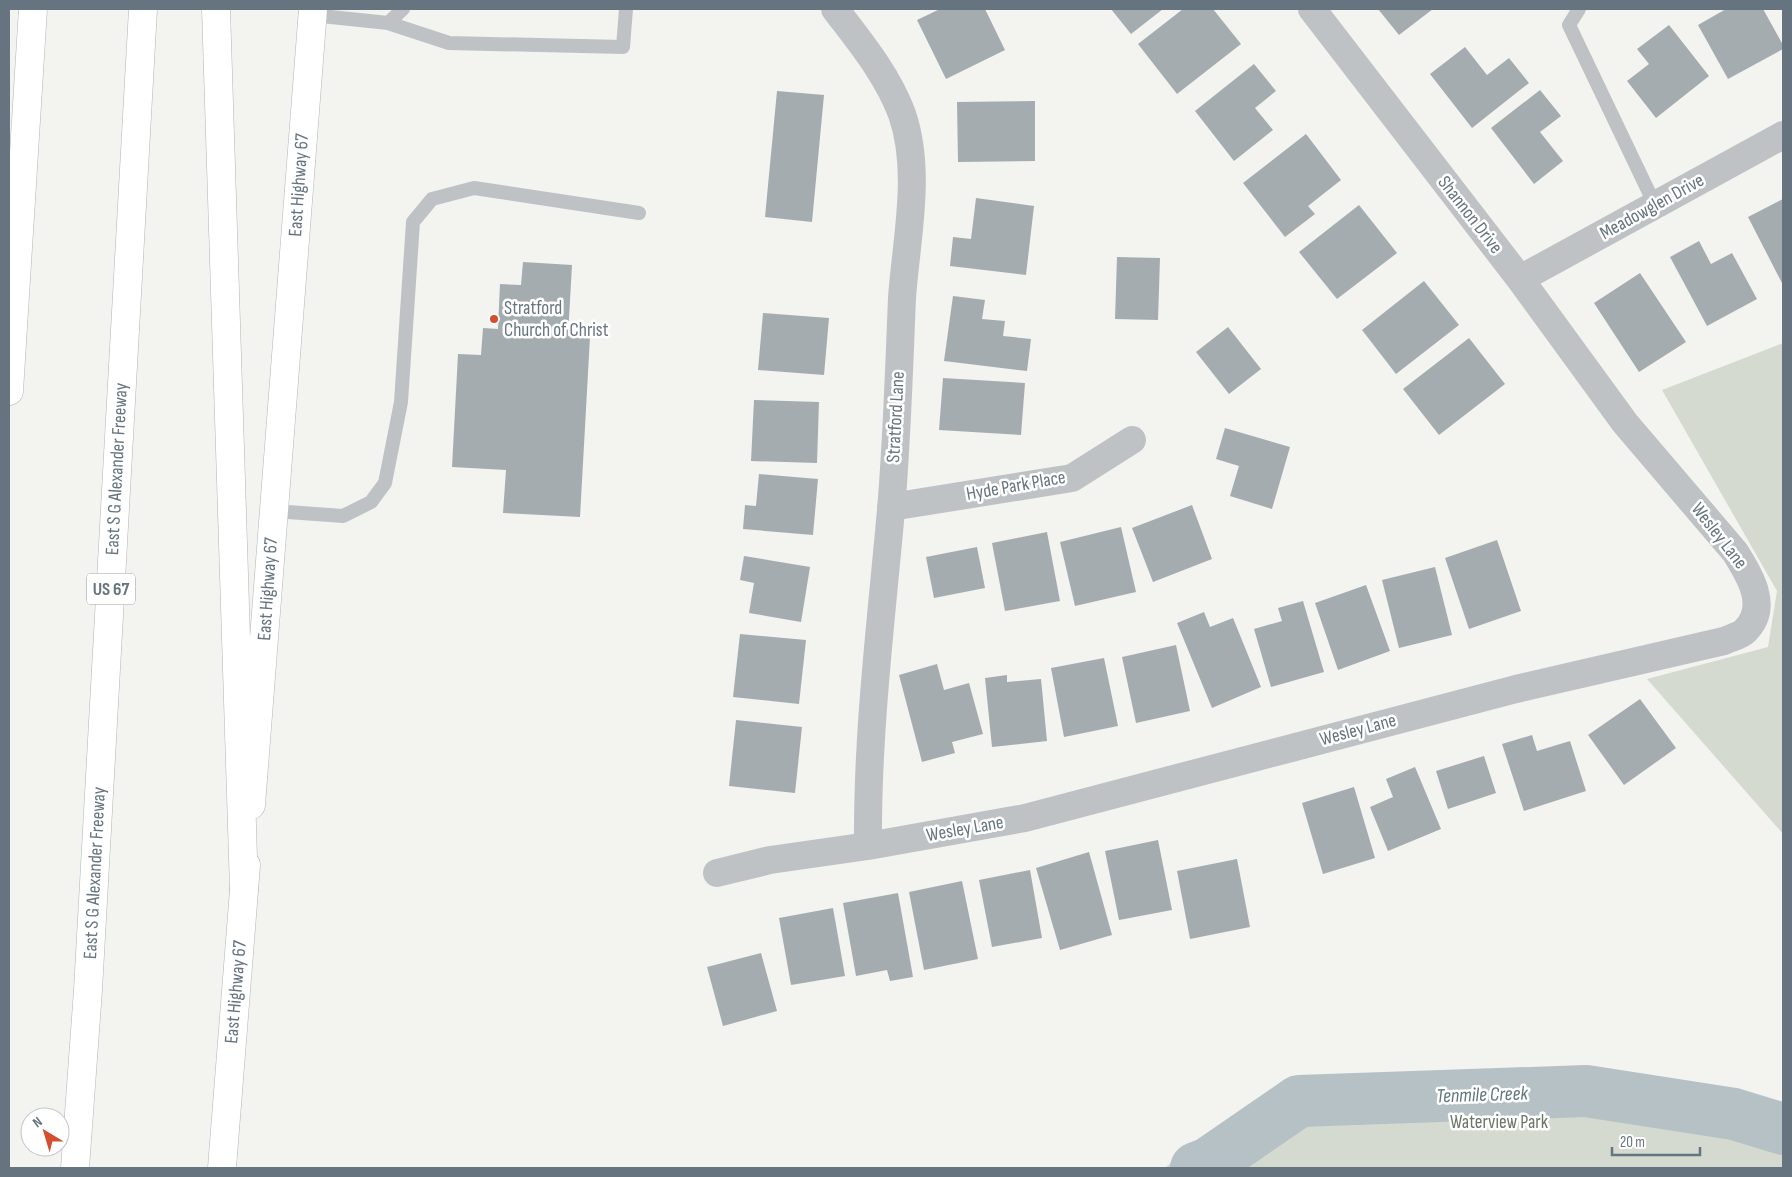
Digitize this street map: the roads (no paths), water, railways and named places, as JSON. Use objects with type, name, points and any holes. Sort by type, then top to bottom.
[{"type":"main road","points":[[9,391],[33,9]]},
{"type":"main road","name":"East S G Alexander Freeway","points":[[75,1168],[88,990],[143,9]]},
{"type":"main road","points":[[216,9],[244,889]]},
{"type":"main road","name":"East Highway 67","points":[[222,1168],[313,12]]},
{"type":"street","name":"Stratford Lane","points":[[835,9],[878,66],[902,115],[912,168],[891,507],[870,732],[868,846]]},
{"type":"street","name":"Shannon Drive","points":[[1312,9],[1520,279],[1625,423]]},
{"type":"street","name":"Meadowglen Drive","points":[[1520,279],[1783,136]]},
{"type":"street","name":"Wesley Lane","points":[[717,873],[770,860],[868,846],[1025,818],[1516,688],[1724,641],[1745,631],[1754,617],[1757,596],[1750,576],[1735,552],[1625,423]]},
{"type":"street","name":"Hyde Park Place","points":[[891,507],[1072,478],[1132,440]]},
{"type":"lane","points":[[388,23],[403,9]]},
{"type":"lane","points":[[313,12],[388,23],[449,43],[623,47],[626,9]]},
{"type":"lane","points":[[1579,9],[1569,25],[1655,205]]},
{"type":"lane","points":[[274,511],[343,516],[371,502],[385,483],[401,402],[413,222],[432,199],[474,188],[639,213]]},
{"type":"waterway","name":"Tenmile Creek","points":[[1196,1168],[1209,1163],[1299,1101],[1586,1091],[1734,1114],[1783,1129]]},
{"type":"place","name":"Stratford Church of Christ","points":[[494,319]]},
{"type":"park label","name":"Waterview Park","points":[[1499,1122]]}]
